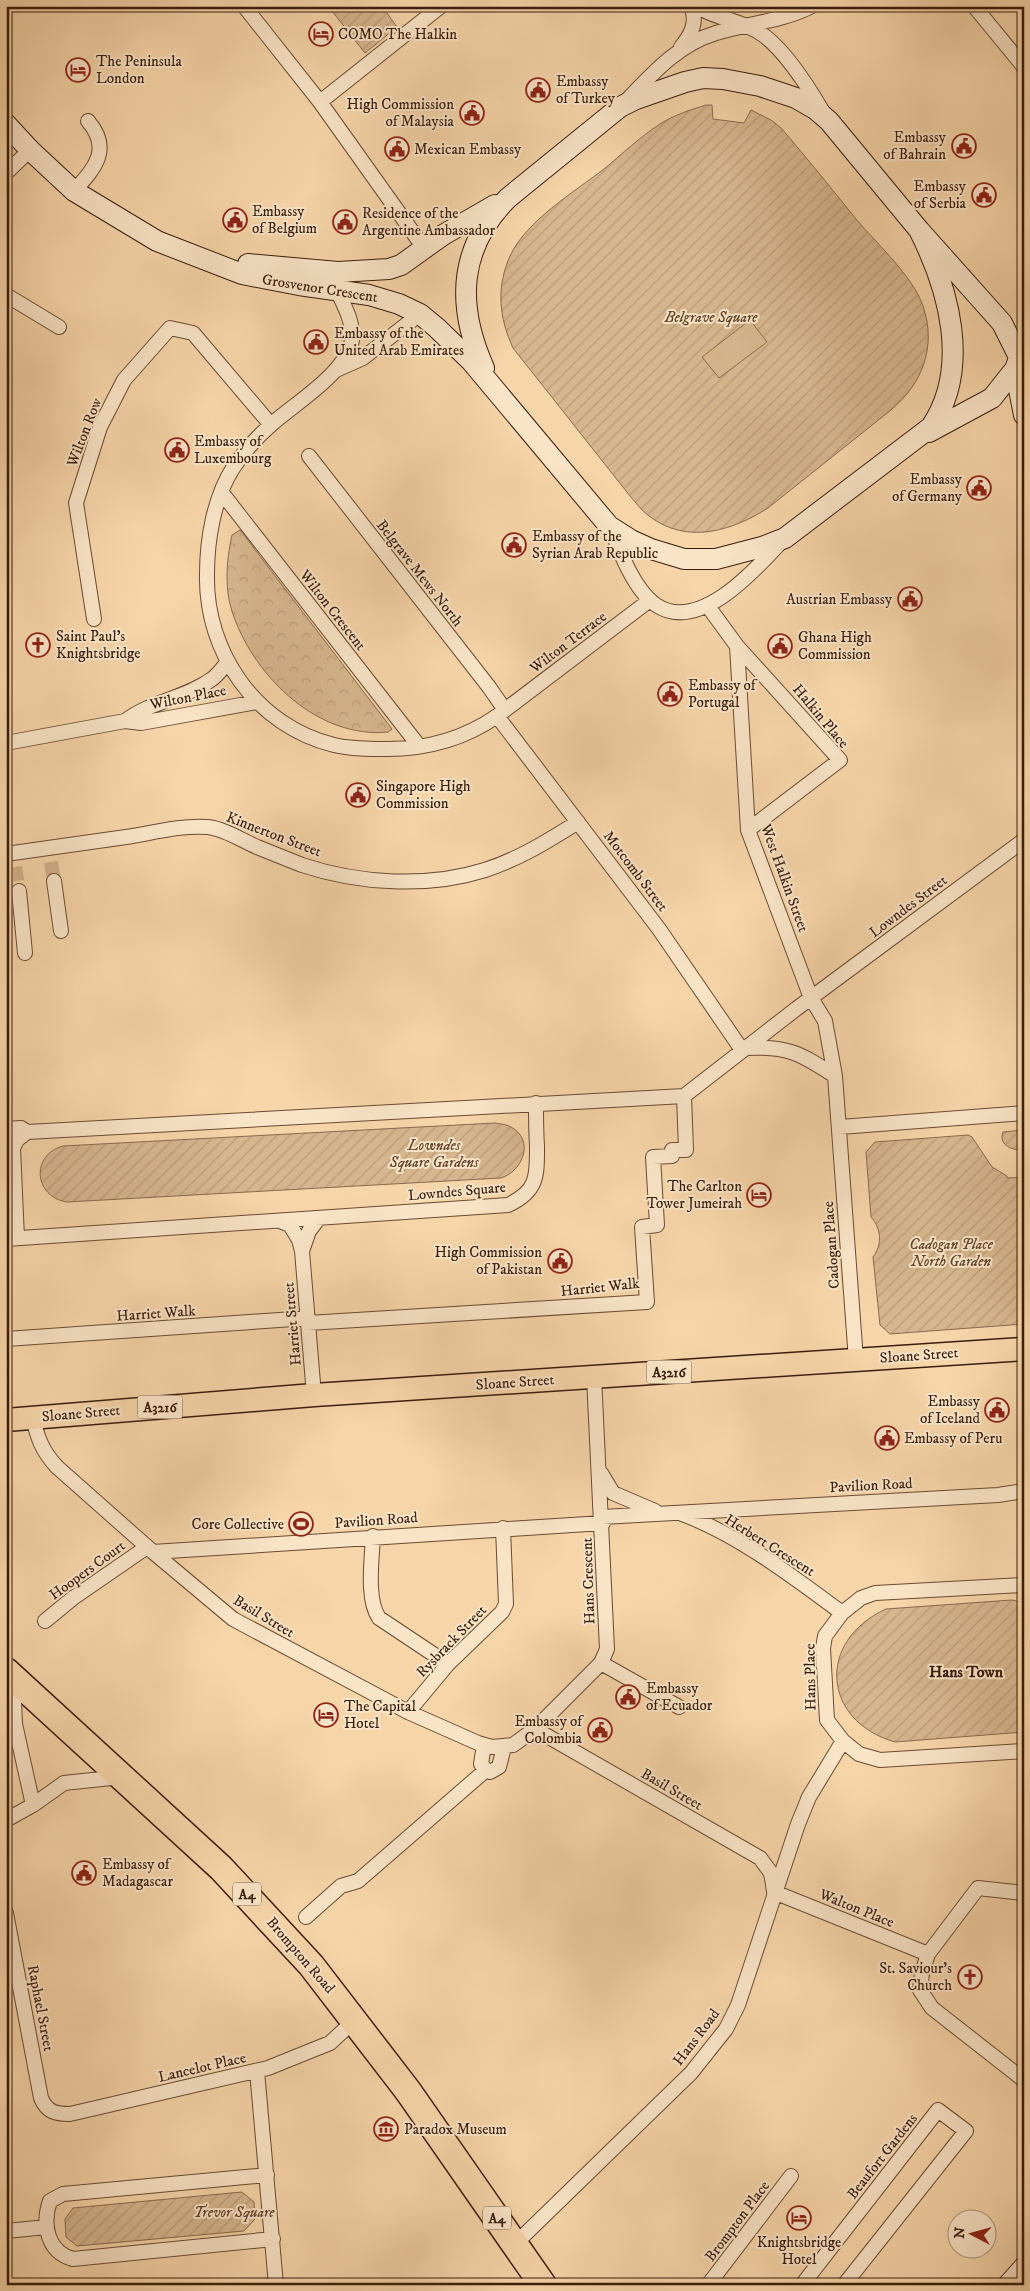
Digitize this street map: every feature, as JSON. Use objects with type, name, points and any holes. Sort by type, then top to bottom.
[{"type":"highway","name":"Brompton Road","points":[[10,1675],[221,1868],[311,1965],[408,2091],[543,2285]]},
{"type":"main road","points":[[919,230],[942,286],[952,333],[953,367],[944,404],[931,427],[785,538],[732,555],[702,561],[684,559],[651,549],[631,540],[610,526],[496,390],[484,368],[470,327],[467,308],[468,274],[474,246],[482,229],[508,198],[620,108],[636,99],[685,82],[703,78],[723,79],[760,86],[796,98],[815,109],[829,121],[919,230],[1002,324],[1019,356],[1024,416]]},
{"type":"main road","name":"Grosvenor Crescent","points":[[6,124],[30,150],[74,191],[157,241],[242,274],[386,299],[420,314],[452,341],[496,390]]},
{"type":"main road","name":"Grosvenor Crescent","points":[[202,258],[301,270],[357,272],[389,269],[400,265],[466,221],[508,198]]},
{"type":"main road","points":[[921,436],[992,398],[1019,356]]},
{"type":"main road","points":[[992,398],[1024,416]]},
{"type":"main road","name":"Sloane Street","points":[[6,1420],[314,1395],[1024,1349]]},
{"type":"main road","points":[[1008,2285],[1024,2266]]},
{"type":"street","points":[[244,6],[320,102],[424,248]]},
{"type":"street","points":[[320,102],[441,6]]},
{"type":"street","points":[[620,108],[677,52],[691,34],[694,18],[691,6]]},
{"type":"street","points":[[696,6],[712,14],[747,26],[768,38],[801,78],[829,121]]},
{"type":"street","points":[[677,52],[688,44],[716,33],[781,19],[812,6]]},
{"type":"street","points":[[974,6],[1024,67]]},
{"type":"street","points":[[74,191],[91,173],[98,157],[99,135],[88,121]]},
{"type":"street","points":[[6,173],[30,150]]},
{"type":"street","points":[[337,290],[350,320],[352,339],[346,356],[336,370],[271,425],[233,468],[222,493],[209,535],[207,575],[210,617],[228,662],[242,686],[257,702],[275,716],[306,735],[334,745],[361,748],[419,746],[451,740],[478,729],[501,713]]},
{"type":"street","points":[[6,295],[59,327]]},
{"type":"street","points":[[336,370],[363,358],[420,314]]},
{"type":"street","name":"Wilton Row","points":[[94,620],[76,503],[100,427],[124,380],[170,328],[193,334],[271,425]]},
{"type":"street","name":"Belgrave Mews North","points":[[309,456],[489,687],[501,713]]},
{"type":"street","name":"Wilton Crescent","points":[[222,493],[419,746]]},
{"type":"street","points":[[610,526],[631,572],[650,600],[656,605],[674,611],[695,609],[725,595],[743,581],[785,538]]},
{"type":"street","name":"Wilton Terrace","points":[[501,713],[650,600]]},
{"type":"street","name":"Halkin Place","points":[[707,605],[736,646],[840,760],[748,830]]},
{"type":"street","name":"West Halkin Street","points":[[736,646],[748,830],[811,998]]},
{"type":"street","name":"Wilton Place","points":[[126,721],[140,710],[184,693],[213,678],[228,662]]},
{"type":"street","name":"Wilton Place","points":[[6,743],[126,721],[140,723],[257,702]]},
{"type":"street","name":"Motcomb Street","points":[[501,713],[744,1049]]},
{"type":"street","name":"Kinnerton Street","points":[[12,858],[50,855],[172,830],[208,827],[220,829],[257,847],[317,869],[349,876],[377,879],[436,880],[485,870],[536,848],[578,822]]},
{"type":"street","name":"Lowndes Street","points":[[684,1096],[811,998],[1024,840]]},
{"type":"street","points":[[54,881],[61,931]]},
{"type":"street","points":[[19,890],[26,953]]},
{"type":"street","points":[[811,998],[825,1021],[835,1080]]},
{"type":"street","points":[[744,1049],[767,1047],[798,1052],[835,1080]]},
{"type":"street","name":"Cadogan Place","points":[[835,1080],[856,1360]]},
{"type":"street","points":[[6,1129],[21,1128],[28,1132],[684,1096]]},
{"type":"street","name":"Harriet Walk","points":[[6,1339],[647,1302],[642,1227],[657,1225],[653,1157],[672,1156],[672,1150],[686,1150],[684,1096]]},
{"type":"street","name":"Lowndes Square","points":[[28,1132],[17,1140],[14,1148],[12,1239],[508,1205],[526,1194],[534,1184],[537,1172],[536,1103]]},
{"type":"street","points":[[840,1127],[1024,1113]]},
{"type":"street","name":"Harriet Street","points":[[302,1251],[309,1230],[318,1218]]},
{"type":"street","name":"Harriet Street","points":[[279,1221],[290,1225],[299,1240],[302,1251],[314,1395]]},
{"type":"street","name":"Hans Crescent","points":[[594,1377],[600,1470],[607,1649],[601,1663]]},
{"type":"street","name":"Basil Street","points":[[33,1417],[38,1442],[48,1457],[150,1550],[233,1619],[408,1712],[484,1745],[508,1746]]},
{"type":"street","name":"Herbert Crescent","points":[[600,1470],[613,1493],[634,1504],[661,1513]]},
{"type":"street","name":"Pavilion Road","points":[[719,1510],[998,1495],[1024,1490]]},
{"type":"street","name":"Herbert Crescent","points":[[602,1520],[661,1513],[719,1510]]},
{"type":"street","name":"Herbert Crescent","points":[[676,1512],[721,1532],[797,1580],[842,1613]]},
{"type":"street","name":"Pavilion Road","points":[[150,1550],[602,1520]]},
{"type":"street","name":"Rysbrack Street","points":[[408,1712],[448,1664],[502,1612],[506,1604],[503,1528]]},
{"type":"street","points":[[373,1536],[372,1599],[374,1611],[379,1618],[448,1664]]},
{"type":"street","name":"Hoopers Court","points":[[45,1621],[73,1598],[150,1550]]},
{"type":"street","name":"Hans Place","points":[[1024,1584],[875,1593],[861,1598],[842,1613],[825,1636],[823,1648],[827,1720],[843,1741],[859,1754],[880,1760],[1024,1751]]},
{"type":"street","points":[[484,1745],[481,1764],[486,1770],[495,1771],[500,1766],[508,1746],[535,1729],[601,1663],[679,1707]]},
{"type":"street","points":[[10,1675],[16,1724],[33,1805]]},
{"type":"street","name":"Basil Street","points":[[535,1729],[760,1858],[771,1874],[774,1892]]},
{"type":"street","name":"Hans Road","points":[[515,2244],[691,2074],[726,2029],[738,2005],[774,1892],[809,1797],[843,1741]]},
{"type":"street","points":[[306,1916],[341,1886],[358,1881],[486,1770]]},
{"type":"street","points":[[6,1820],[33,1805],[64,1783],[121,1778]]},
{"type":"street","points":[[1024,1893],[978,1888],[928,1954],[922,1973],[920,1990],[924,1999],[932,2008],[1024,2080]]},
{"type":"street","name":"Walton Place","points":[[774,1892],[928,1954]]},
{"type":"street","name":"Raphael Street","points":[[6,1913],[41,2098],[46,2108]]},
{"type":"street","name":"Lancelot Place","points":[[46,2108],[56,2114],[70,2114],[257,2071],[330,2043],[355,2020]]},
{"type":"street","points":[[257,2071],[276,2285]]},
{"type":"street","name":"Beaufort Gardens","points":[[802,2285],[938,2110],[966,2131],[844,2285]]},
{"type":"street","points":[[267,2175],[63,2194],[50,2201],[47,2227],[54,2248],[64,2257],[73,2259],[273,2240]]},
{"type":"street","name":"Brompton Place","points":[[708,2285],[791,2176]]},
{"type":"street","points":[[6,2230],[47,2227]]},
{"type":"green space","points":[[328,6],[382,6],[397,27],[365,53]]},
{"type":"green space","name":"Belgrave Square","points":[[706,105],[712,105],[713,119],[744,123],[751,110],[771,120],[781,128],[856,219],[903,271],[918,294],[923,306],[928,336],[924,364],[918,376],[911,389],[891,410],[768,508],[740,523],[725,528],[709,532],[694,532],[664,525],[646,514],[630,496],[513,348],[502,314],[501,291],[510,256],[517,243],[539,219],[653,129],[676,115]]},
{"type":"green space","points":[[750,320],[767,342],[719,378],[702,357]]},
{"type":"green space","points":[[240,530],[392,729],[388,732],[362,732],[338,726],[315,715],[293,700],[274,682],[258,662],[244,640],[234,617],[227,587],[227,566],[232,535]]},
{"type":"green space","name":"Lowndes Square Gardens","points":[[495,1123],[509,1126],[518,1133],[523,1139],[524,1147],[523,1155],[515,1169],[501,1178],[67,1202],[56,1199],[48,1192],[40,1176],[41,1166],[45,1158],[52,1151],[63,1146]]},
{"type":"green space","points":[[1024,1130],[1024,1151],[1015,1150],[1007,1146],[1003,1141],[1003,1132]]},
{"type":"green space","name":"Cadogan Place North Garden","points":[[968,1135],[972,1137],[992,1167],[1007,1176],[1007,1178],[1024,1177],[1024,1324],[890,1334],[880,1325],[873,1257],[878,1247],[880,1236],[877,1226],[871,1217],[866,1152],[875,1142]]},
{"type":"green space","points":[[1012,1600],[1024,1603],[1024,1732],[895,1742],[871,1732],[853,1717],[842,1699],[837,1680],[839,1660],[848,1640],[863,1623],[886,1609]]},
{"type":"green space","name":"Trevor Square","points":[[242,2192],[254,2202],[255,2219],[244,2231],[77,2246],[66,2237],[65,2219],[73,2208]]},
{"type":"tunnel","points":[[51,862],[54,881]]},
{"type":"tunnel","points":[[15,867],[19,891]]},
{"type":"place","name":"COMO The Halkin","points":[[321,34]]},
{"type":"place","name":"The Peninsula London","points":[[78,70]]},
{"type":"place","name":"Embassy of Turkey","points":[[538,90]]},
{"type":"place","name":"High Commission of Malaysia","points":[[472,113]]},
{"type":"place","name":"Embassy of Bahrain","points":[[964,146]]},
{"type":"place","name":"Mexican Embassy","points":[[397,149]]},
{"type":"place","name":"Embassy of Serbia","points":[[984,195]]},
{"type":"place","name":"Embassy of Belgium","points":[[235,220]]},
{"type":"place","name":"Residence of the Argentine Ambassador","points":[[345,222]]},
{"type":"place","name":"Embassy of the United Arab Emirates","points":[[316,342]]},
{"type":"place","name":"Embassy of Luxembourg","points":[[177,450]]},
{"type":"place","name":"Embassy of Germany","points":[[979,488]]},
{"type":"place","name":"Embassy of the Syrian Arab Republic","points":[[514,545]]},
{"type":"place","name":"Austrian Embassy","points":[[910,599]]},
{"type":"place","name":"Saint Paul's Knightsbridge","points":[[38,645]]},
{"type":"place","name":"Ghana High Commission","points":[[780,646]]},
{"type":"place","name":"Embassy of Portugal","points":[[670,694]]},
{"type":"place","name":"Singapore High Commission","points":[[358,795]]},
{"type":"place","name":"The Carlton Tower Jumeirah","points":[[759,1195]]},
{"type":"place","name":"High Commission of Pakistan","points":[[560,1261]]},
{"type":"place","name":"Embassy of Iceland","points":[[997,1410]]},
{"type":"place","name":"Embassy of Peru","points":[[887,1438]]},
{"type":"place","name":"Core Collective","points":[[301,1524]]},
{"type":"place","name":"Embassy of Ecuador","points":[[628,1697]]},
{"type":"place","name":"The Capital Hotel","points":[[326,1715]]},
{"type":"place","name":"Embassy of Colombia","points":[[600,1730]]},
{"type":"place","name":"Embassy of Madagascar","points":[[84,1873]]},
{"type":"place","name":"St. Saviour's Church","points":[[970,1977]]},
{"type":"place","name":"Paradox Museum","points":[[386,2129]]},
{"type":"place","name":"Knightsbridge Hotel","points":[[799,2218]]},
{"type":"district","name":"Hans Town","points":[[966,1671]]}]
